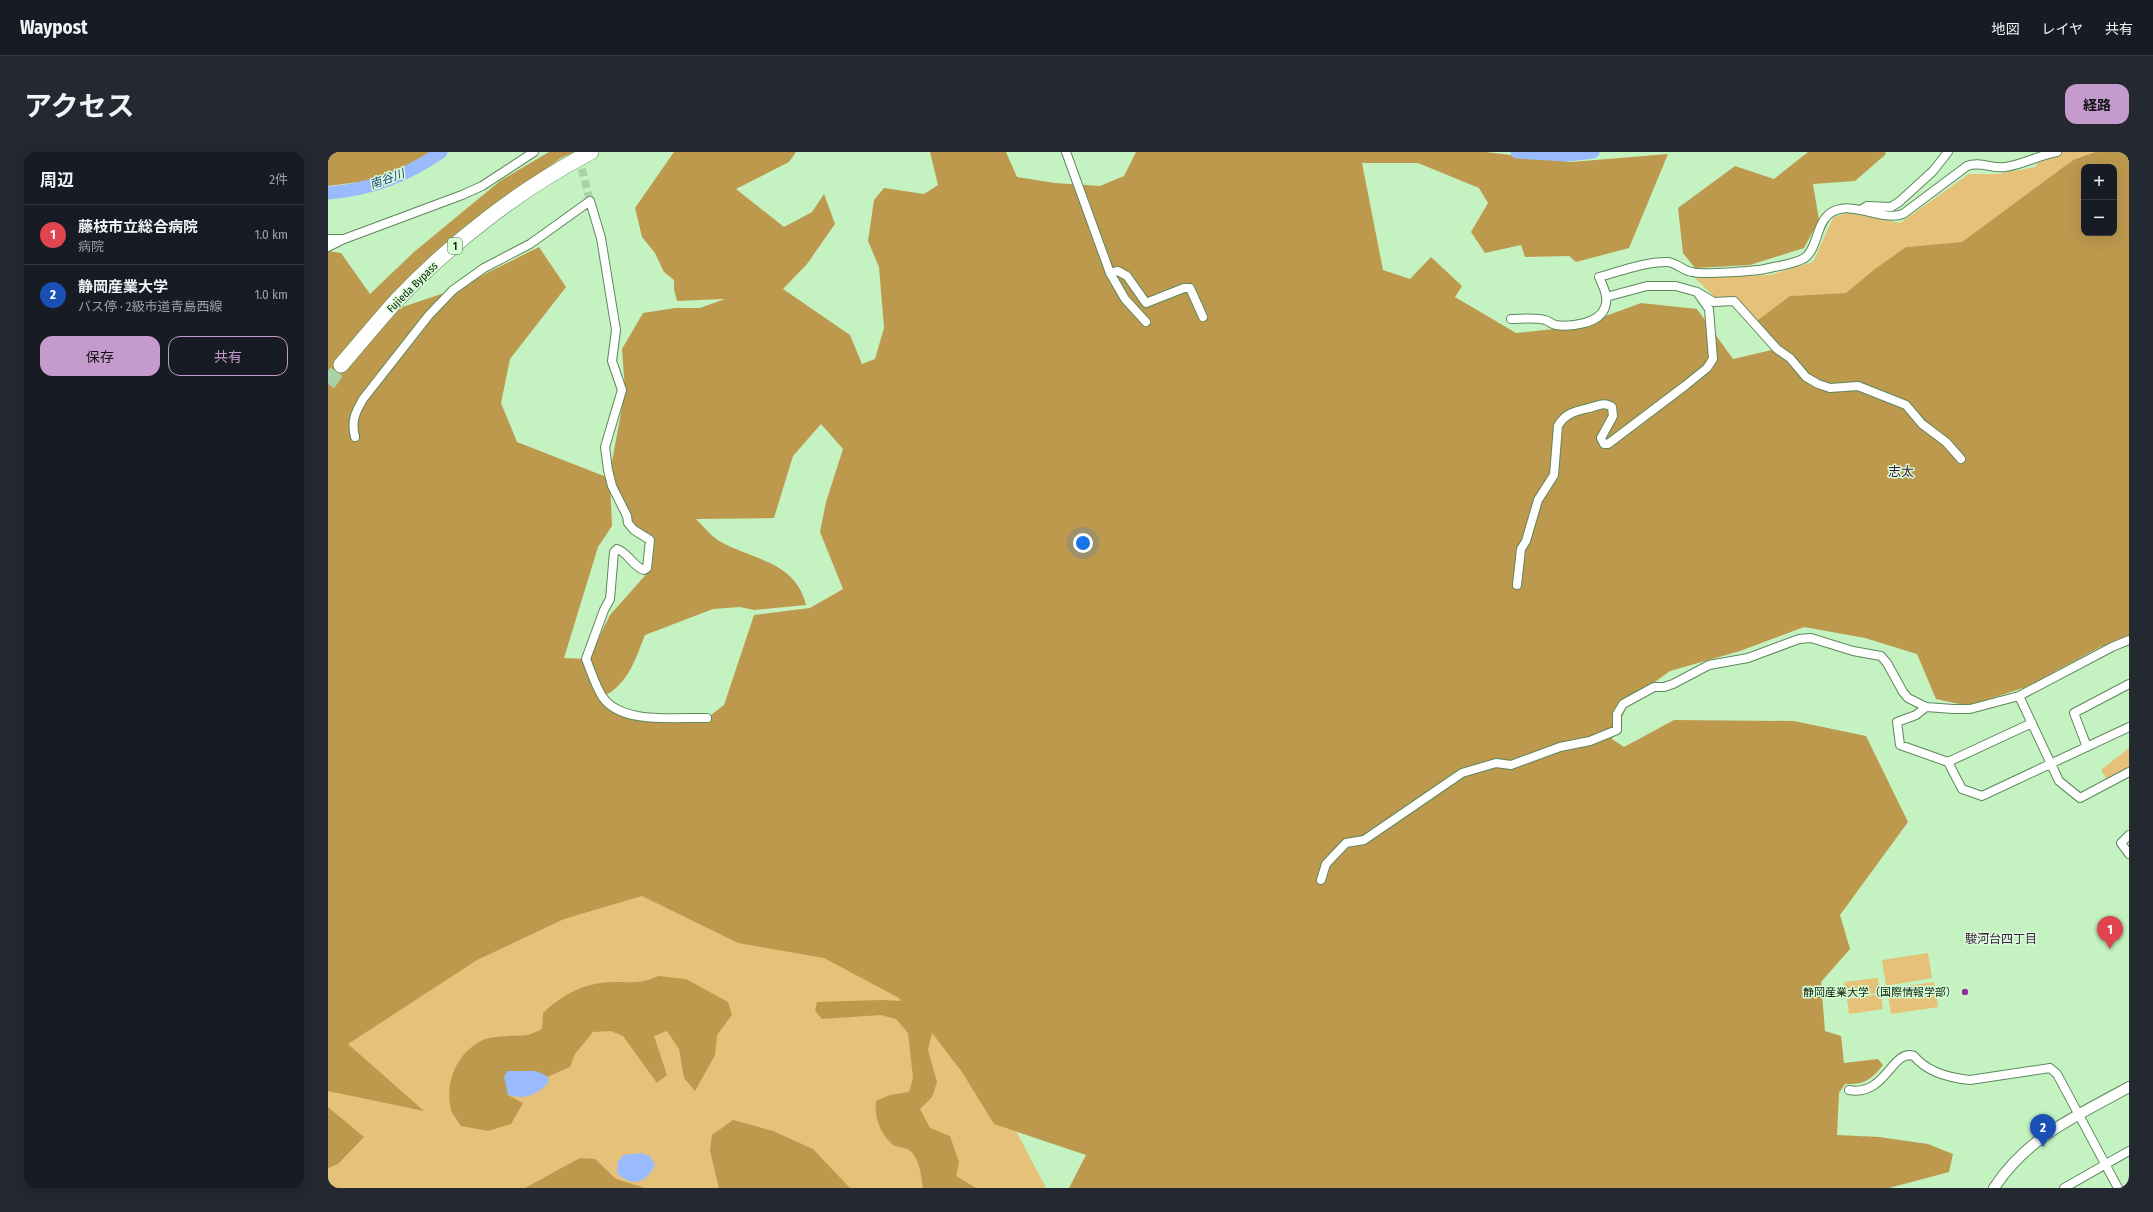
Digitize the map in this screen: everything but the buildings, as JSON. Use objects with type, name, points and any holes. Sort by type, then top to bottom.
[{"type":"highway","name":"Fujieda Bypass","points":[[341,365],[397,300],[468,235],[549,177],[591,152]]},
{"type":"street","points":[[328,247],[344,239],[462,195],[482,186],[534,152]]},
{"type":"street","points":[[1066,152],[1110,274],[1125,299],[1146,322]]},
{"type":"street","points":[[1861,210],[1867,206],[1891,207],[1899,202],[1933,171],[1948,152]]},
{"type":"street","points":[[1510,319],[1545,320],[1558,325],[1572,325],[1588,321],[1600,315],[1605,307],[1606,297],[1599,277],[1653,262],[1669,262],[1692,273],[1764,269],[1795,261],[1806,257],[1811,249],[1820,226],[1830,214],[1840,210],[1861,210],[1886,217],[1895,217],[1903,214],[1967,166],[1974,163],[2002,168],[2013,166],[2037,156],[2056,152]]},
{"type":"street","points":[[355,437],[352,426],[354,414],[363,399],[429,315],[453,290],[484,268],[530,244],[590,201],[601,238],[616,330],[612,361],[622,390],[605,447],[608,470],[612,486],[627,516],[628,523],[634,530],[650,540],[647,568],[644,570],[639,569],[622,551],[617,549],[614,552],[610,599],[604,610],[586,659],[602,697],[613,708],[622,713],[649,717],[707,718]]},
{"type":"street","points":[[328,239],[344,239]]},
{"type":"street","points":[[1110,274],[1118,271],[1127,276],[1146,303],[1184,288],[1190,288],[1203,317]]},
{"type":"street","points":[[1606,297],[1647,286],[1676,286],[1697,292],[1714,302],[1734,301],[1777,350],[1790,358],[1806,377],[1818,384],[1830,388],[1858,386],[1906,405],[1922,424],[1946,442],[1961,459]]},
{"type":"street","points":[[1517,585],[1521,549],[1526,541],[1538,500],[1554,475],[1558,426],[1562,419],[1574,410],[1591,408],[1600,404],[1608,404],[1612,407],[1613,416],[1602,438],[1604,444],[1608,444],[1702,372],[1713,359],[1709,309],[1697,292]]},
{"type":"street","points":[[1321,880],[1326,864],[1346,843],[1364,840],[1462,772],[1496,763],[1510,765],[1560,746],[1590,741],[1617,730],[1617,714],[1623,704],[1654,687],[1664,687],[1673,684],[1709,665],[1748,658],[1799,639],[1811,638],[1853,651],[1881,656],[1887,663],[1902,692],[1908,698],[1926,707],[1970,709],[2019,696],[2112,647],[2129,640]]},
{"type":"street","points":[[2087,747],[2074,713],[2129,684]]},
{"type":"street","points":[[2019,696],[2059,781],[2080,798],[2129,772]]},
{"type":"street","points":[[1926,707],[1916,715],[1897,722],[1900,745],[1948,762],[1962,789],[1982,796],[2129,727]]},
{"type":"street","points":[[1948,762],[2032,723]]},
{"type":"street","points":[[2129,835],[2120,843],[2129,854]]},
{"type":"street","points":[[1849,1090],[1859,1092],[1871,1088],[1892,1069],[1899,1058],[1905,1055],[1914,1056],[1924,1067],[1958,1079],[1970,1080],[2046,1067],[2054,1070],[2057,1074],[2118,1188]]},
{"type":"street","points":[[1994,1188],[2005,1172],[2036,1141],[2129,1087]]},
{"type":"street","points":[[2064,1188],[2129,1151]]},
{"type":"shaded area","points":[[328,152],[431,152],[382,179],[328,186]]},
{"type":"shaded area","points":[[549,152],[574,152],[561,158],[453,238],[382,314],[453,290],[539,247],[566,287],[510,359],[501,403],[517,442],[609,478],[625,391],[622,349],[643,313],[675,308],[700,308],[725,299],[677,301],[674,289],[674,280],[664,272],[655,253],[642,237],[635,208],[674,152],[796,152],[789,162],[736,189],[784,227],[812,212],[824,194],[835,224],[807,264],[783,289],[850,335],[862,364],[875,359],[884,328],[879,267],[868,241],[874,200],[884,188],[924,194],[938,185],[930,152],[1006,152],[1017,177],[1055,183],[1100,186],[1124,176],[1136,152],[1485,152],[1571,162],[1668,154],[1629,248],[1576,262],[1569,256],[1525,257],[1521,245],[1485,253],[1471,232],[1488,203],[1479,188],[1418,163],[1362,163],[1383,270],[1410,279],[1431,257],[1462,286],[1455,297],[1516,333],[1591,325],[1603,317],[1641,303],[1697,309],[1733,359],[1776,349],[1757,321],[1790,296],[1846,293],[1875,269],[1906,247],[1962,242],[2073,160],[2095,152],[2129,152],[2129,636],[2100,647],[2026,687],[1968,706],[1936,699],[1917,654],[1865,638],[1804,627],[1740,651],[1670,671],[1630,700],[1612,739],[1624,747],[1674,720],[1794,721],[1866,736],[1908,822],[1840,915],[1850,949],[1821,982],[1825,1031],[1841,1036],[1844,1063],[1878,1059],[1883,1065],[1871,1078],[1857,1084],[1845,1084],[1839,1093],[1837,1135],[1879,1137],[1928,1144],[1953,1154],[1949,1172],[1889,1188],[1069,1188],[1086,1155],[994,1124],[962,1072],[932,1033],[928,1050],[937,1082],[932,1097],[920,1109],[930,1128],[950,1136],[959,1162],[956,1176],[976,1188],[923,1188],[918,1162],[913,1153],[905,1148],[894,1145],[888,1140],[881,1130],[876,1113],[876,1101],[890,1095],[909,1092],[913,1078],[908,1033],[896,1019],[881,1015],[822,1019],[815,1011],[817,1002],[882,1000],[901,1001],[899,998],[824,958],[738,943],[642,896],[564,919],[477,960],[348,1044],[424,1111],[328,1091],[328,251],[341,253],[370,294],[414,252],[500,181]],"holes":[[[821,424],[843,449],[826,502],[820,532],[843,589],[810,608],[754,615],[724,705],[707,718],[666,717],[633,714],[619,711],[607,706],[599,700],[594,688],[588,664],[602,697],[618,686],[630,671],[645,635],[713,609],[740,607],[754,610],[806,605],[801,591],[793,580],[783,571],[772,564],[721,542],[711,535],[696,519],[774,518],[793,456]],[[610,480],[630,528],[651,538],[650,570],[610,615],[587,661],[586,659],[564,658],[598,547],[612,526]]]},
{"type":"shaded area","points":[[1808,152],[1885,152],[1886,154],[1855,181],[1813,184],[1819,220],[1804,248],[1750,265],[1695,268],[1683,253],[1678,208],[1735,166],[1774,179]]},
{"type":"shaded area","points":[[2046,152],[2094,152],[2073,160],[1962,242],[1906,247],[1846,293],[1790,296],[1762,322],[1717,299],[1694,277],[1770,275],[1813,262],[1833,218],[1849,212],[1900,223],[1969,174],[1998,174],[2035,167]]},
{"type":"shaded area","points":[[2129,748],[2129,767],[2107,780],[2101,770]]},
{"type":"shaded area","points":[[637,872],[940,987],[1046,1188],[328,1188],[328,1062],[435,966]]},
{"type":"shaded area","points":[[1928,953],[1932,978],[1886,986],[1882,960]]},
{"type":"shaded area","points":[[658,976],[686,979],[728,1002],[732,1015],[717,1035],[715,1055],[695,1091],[684,1078],[679,1049],[667,1031],[654,1036],[667,1075],[657,1083],[623,1036],[611,1031],[593,1032],[575,1054],[570,1067],[547,1077],[533,1071],[507,1071],[508,1095],[523,1103],[511,1124],[488,1131],[461,1126],[451,1110],[449,1090],[458,1063],[471,1048],[484,1039],[502,1036],[527,1035],[542,1029],[543,1013],[559,1000],[576,990],[594,984],[642,981]]},
{"type":"shaded area","points":[[1878,978],[1880,993],[1846,997],[1844,982]]},
{"type":"shaded area","points":[[1934,982],[1938,1007],[1891,1014],[1887,989]]},
{"type":"shaded area","points":[[1881,994],[1883,1009],[1849,1014],[1847,999]]},
{"type":"shaded area","points":[[328,1107],[364,1137],[338,1164],[328,1168]]},
{"type":"shaded area","points":[[733,1120],[773,1131],[813,1149],[850,1188],[719,1188],[710,1151],[712,1135]]},
{"type":"shaded area","points":[[580,1158],[595,1159],[616,1179],[645,1188],[525,1188]]},
{"type":"water","points":[[507,1071],[536,1071],[547,1076],[549,1082],[540,1090],[526,1097],[508,1095],[504,1077]]},
{"type":"water","points":[[642,1153],[650,1156],[655,1165],[648,1176],[634,1182],[628,1181],[617,1173],[618,1162],[623,1155]]},
{"type":"waterway","name":"南谷川","points":[[328,193],[358,189],[401,175],[428,161],[441,152]]},
{"type":"waterway","points":[[1517,152],[1566,155],[1593,152]]},
{"type":"tunnel","points":[[579,157],[590,201]]},
{"type":"tunnel","points":[[328,384],[341,365]]},
{"type":"place","name":"藤枝市立総合病院","points":[[2110,949]]},
{"type":"place","name":"静岡産業大学（国際情報学部）","points":[[1965,992]]},
{"type":"place","name":"静岡産業大学","points":[[2043,1147]]},
{"type":"district","name":"志太","points":[[1901,471]]},
{"type":"district","name":"駿河台四丁目","points":[[2001,939]]}]
